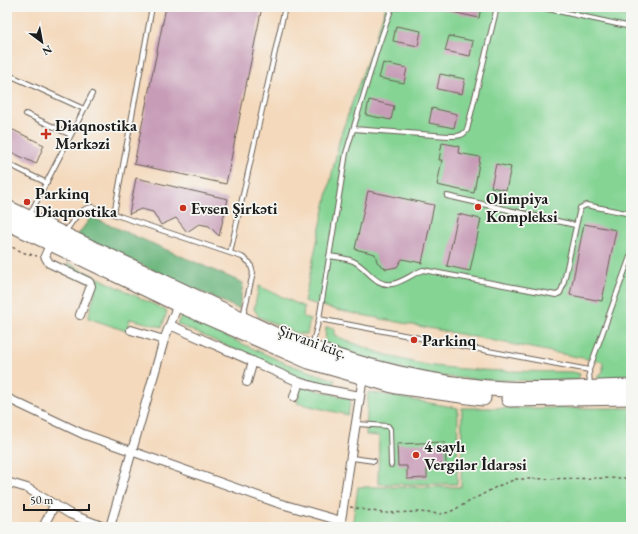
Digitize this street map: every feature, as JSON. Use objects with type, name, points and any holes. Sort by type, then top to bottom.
[{"type":"highway","points":[[7,208],[28,218],[53,245],[311,349],[375,369],[425,380],[503,389],[631,387]]},
{"type":"highway","name":"Şirvani küç.","points":[[7,222],[178,304],[309,361],[363,377],[423,390],[501,399],[631,397]]},
{"type":"street","points":[[53,245],[49,263],[89,282],[90,290],[80,315]]},
{"type":"street","points":[[110,527],[164,340],[178,304]]},
{"type":"street","points":[[170,324],[299,382],[323,389],[360,396]]},
{"type":"street","points":[[131,330],[164,340]]},
{"type":"street","points":[[247,382],[253,361]]},
{"type":"street","points":[[7,398],[83,434],[341,524],[345,506],[363,377]]},
{"type":"street","points":[[294,397],[299,382]]},
{"type":"street","points":[[7,482],[27,488],[70,514],[104,527]]},
{"type":"street","points":[[43,527],[55,504]]},
{"type":"lane","points":[[114,214],[152,7]]},
{"type":"lane","points":[[230,253],[285,7]]},
{"type":"lane","points":[[311,349],[319,319],[346,153],[378,47],[392,7]]},
{"type":"lane","points":[[353,129],[448,136],[458,136],[464,134],[467,130],[497,7]]},
{"type":"lane","points":[[539,7],[631,27]]},
{"type":"lane","points":[[7,74],[84,109]]},
{"type":"lane","points":[[28,218],[92,94]]},
{"type":"lane","points":[[26,114],[71,135]]},
{"type":"lane","points":[[8,164],[47,183]]},
{"type":"lane","points":[[447,196],[575,225]]},
{"type":"lane","points":[[329,256],[352,260],[362,266],[376,280],[384,284],[391,284],[401,281],[422,270],[556,295],[560,293],[563,286],[575,225],[580,208],[586,205],[631,214]]},
{"type":"lane","points":[[53,245],[80,212],[86,207],[92,207],[230,253],[250,263],[253,273],[242,320]]},
{"type":"lane","points":[[590,388],[589,370],[631,254]]},
{"type":"lane","points":[[319,319],[589,370]]},
{"type":"lane","points":[[357,424],[388,426],[390,429],[391,465]]},
{"type":"lane","points":[[352,458],[374,461]]},
{"type":"path","points":[[7,245],[25,253],[53,245]]},
{"type":"path","points":[[345,506],[383,513],[420,512],[440,514],[450,512],[498,486],[516,479],[631,478]]},
{"type":"green space","name":"Olimpiya Kompleksi","points":[[386,7],[584,7],[631,17],[631,380],[598,381],[598,376],[603,372],[603,362],[336,310],[304,301],[340,137]]},
{"type":"green space","points":[[91,217],[243,283],[239,309],[77,236]]},
{"type":"green space","points":[[68,263],[167,311],[162,327],[130,319],[126,331],[88,318],[95,292],[95,285],[66,269]]},
{"type":"green space","points":[[259,286],[304,307],[303,317],[310,319],[307,334],[298,334],[259,317],[254,309]]},
{"type":"green space","points":[[181,316],[285,363],[335,380],[332,389],[303,380],[177,324]]},
{"type":"green space","points":[[326,327],[334,328],[334,335],[360,346],[401,359],[428,365],[475,370],[573,372],[580,374],[578,380],[529,381],[479,380],[430,375],[375,362],[325,343]]},
{"type":"green space","points":[[301,386],[351,399],[348,415],[297,403]]},
{"type":"green space","points":[[368,392],[458,408],[457,484],[378,484],[379,436],[366,435]]},
{"type":"green space","points":[[462,408],[631,408],[631,527],[352,527],[358,487],[461,487]]},
{"type":"building","points":[[166,7],[262,7],[226,184],[134,164]]},
{"type":"building","points":[[443,7],[481,7],[479,18],[443,10]]},
{"type":"building","points":[[396,26],[421,31],[418,46],[393,41]]},
{"type":"building","points":[[449,36],[473,41],[470,56],[445,51]]},
{"type":"building","points":[[383,63],[407,68],[404,83],[379,78]]},
{"type":"building","points":[[440,74],[465,79],[462,94],[437,89]]},
{"type":"building","points":[[369,100],[394,106],[391,120],[366,115]]},
{"type":"building","points":[[432,108],[457,114],[454,128],[429,123]]},
{"type":"building","points":[[7,127],[44,145],[36,164],[7,150]]},
{"type":"building","points":[[442,143],[459,146],[458,153],[480,157],[474,193],[437,185],[442,160],[439,160]]},
{"type":"building","points":[[496,164],[511,167],[506,190],[491,187]]},
{"type":"building","points":[[136,178],[228,199],[219,236],[209,226],[199,224],[187,232],[176,218],[161,225],[153,212],[141,209],[129,214]]},
{"type":"building","points":[[368,191],[434,205],[422,263],[402,259],[397,267],[386,269],[377,262],[375,254],[355,249]]},
{"type":"building","points":[[458,214],[481,219],[470,271],[447,266]]},
{"type":"building","points":[[584,224],[616,230],[602,301],[570,295]]},
{"type":"building","points":[[445,442],[446,465],[427,465],[427,478],[407,479],[407,466],[398,466],[397,444]]},
{"type":"place","name":"Diaqnostika Mərkəzi","points":[[46,134]]},
{"type":"place","name":"Parkinq Diaqnostika","points":[[27,202]]},
{"type":"place","name":"Olimpiya Kompleksi","points":[[478,207]]},
{"type":"place","name":"Evsen Şirkəti","points":[[183,208]]},
{"type":"place","name":"Parkinq","points":[[414,340]]},
{"type":"place","name":"4 saylı Vergilər İdarəsi","points":[[416,455]]}]
